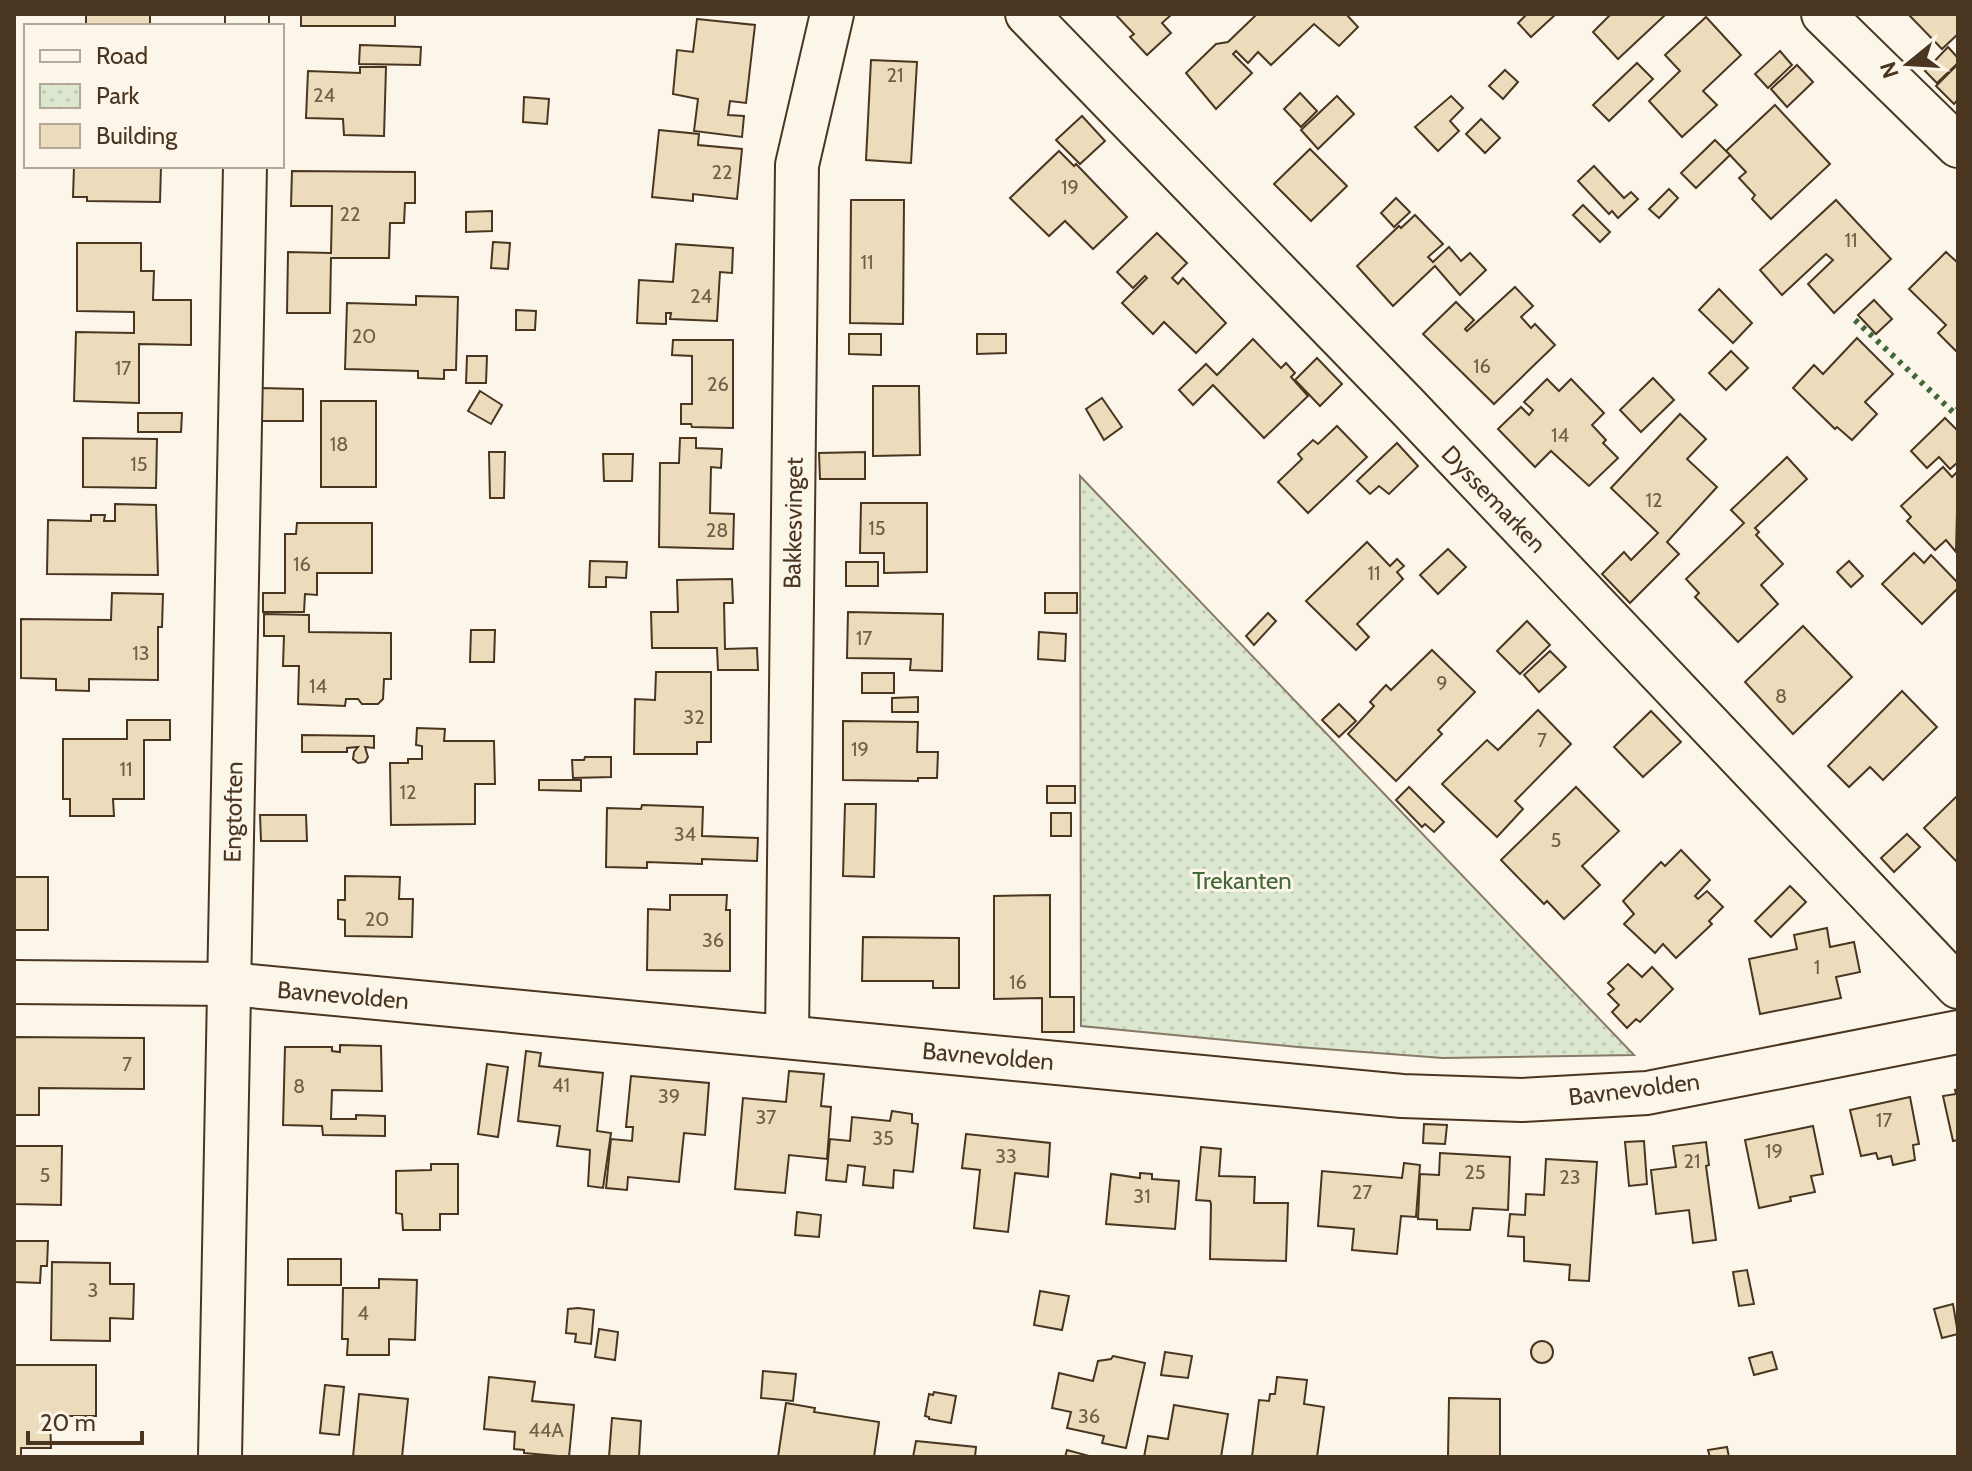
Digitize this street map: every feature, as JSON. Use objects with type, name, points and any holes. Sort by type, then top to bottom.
[{"type":"street","name":"Bakkesvinget","points":[[787,1037],[797,165],[832,14]]},
{"type":"street","name":"Dyssemarken","points":[[1027,14],[1407,406],[1958,987]]},
{"type":"street","points":[[1823,14],[1958,146]]},
{"type":"street","name":"Engtoften","points":[[220,1457],[245,168]]},
{"type":"street","name":"Bavnevolden","points":[[14,982],[230,984],[1402,1096],[1522,1100],[1647,1093],[1958,1032]]},
{"type":"green space","name":"Trekanten","points":[[1080,476],[1634,1055],[1443,1058],[1081,1026]]},
{"type":"building","points":[[86,14],[150,14],[150,24],[86,24]]},
{"type":"building","points":[[301,14],[395,14],[395,26],[301,26]]},
{"type":"building","points":[[1115,14],[1172,14],[1162,23],[1171,33],[1147,55],[1130,37],[1134,34]]},
{"type":"building","points":[[1257,14],[1346,14],[1358,27],[1339,46],[1314,24],[1271,65],[1258,52],[1248,63],[1236,51],[1233,54],[1252,73],[1216,109],[1186,73],[1216,44],[1228,42]]},
{"type":"building","points":[[1527,14],[1556,14],[1531,37],[1518,23]]},
{"type":"building","points":[[1611,14],[1664,16],[1618,59],[1593,32]]},
{"type":"building","points":[[1908,14],[1958,14],[1958,34],[1942,49]]},
{"type":"building","points":[[1706,17],[1741,55],[1703,91],[1717,105],[1682,137],[1649,101],[1680,71],[1665,55]]},
{"type":"building","points":[[697,19],[755,25],[746,103],[730,101],[728,115],[744,116],[742,137],[694,131],[698,99],[673,94],[677,50],[693,52]]},
{"type":"building","points":[[360,45],[421,47],[420,65],[359,64]]},
{"type":"building","points":[[1948,47],[1958,58],[1958,63],[1937,83],[1925,71]]},
{"type":"building","points":[[1780,51],[1792,65],[1768,88],[1755,74]]},
{"type":"building","points":[[871,60],[917,62],[911,163],[866,160]]},
{"type":"building","points":[[1637,63],[1653,79],[1609,121],[1593,105]]},
{"type":"building","points":[[1958,64],[1958,99],[1954,104],[1936,86]]},
{"type":"building","points":[[1797,65],[1813,82],[1787,107],[1771,89]]},
{"type":"building","points":[[360,67],[386,67],[384,136],[344,135],[343,119],[306,118],[308,71],[360,73]]},
{"type":"building","points":[[1505,70],[1518,82],[1503,99],[1489,86]]},
{"type":"building","points":[[1300,93],[1317,111],[1301,127],[1284,109]]},
{"type":"building","points":[[1337,96],[1354,114],[1318,149],[1301,130]]},
{"type":"building","points":[[1451,96],[1463,108],[1450,121],[1459,131],[1438,151],[1415,127]]},
{"type":"building","points":[[524,97],[549,99],[547,124],[523,122]]},
{"type":"building","points":[[1775,105],[1830,164],[1771,219],[1752,199],[1755,195],[1739,178],[1746,172],[1726,151]]},
{"type":"building","points":[[1082,116],[1105,141],[1080,164],[1056,140]]},
{"type":"building","points":[[1481,119],[1500,138],[1485,153],[1466,134]]},
{"type":"building","points":[[659,130],[699,134],[698,145],[742,149],[737,199],[693,194],[693,201],[652,197]]},
{"type":"building","points":[[1715,140],[1730,155],[1696,188],[1681,173]]},
{"type":"building","points":[[1310,149],[1347,186],[1311,221],[1274,184]]},
{"type":"building","points":[[1059,151],[1074,166],[1076,164],[1127,217],[1093,249],[1065,221],[1049,236],[1010,198]]},
{"type":"building","points":[[1594,166],[1624,198],[1631,192],[1638,199],[1618,218],[1612,211],[1609,214],[1578,181]]},
{"type":"building","points":[[74,168],[161,168],[160,202],[87,201],[87,197],[73,197]]},
{"type":"building","points":[[292,171],[415,172],[415,203],[405,203],[404,223],[390,223],[389,258],[331,258],[330,313],[287,313],[288,252],[331,253],[332,206],[291,206]]},
{"type":"building","points":[[1669,189],[1678,198],[1659,218],[1649,209]]},
{"type":"building","points":[[1396,198],[1410,212],[1394,227],[1381,213]]},
{"type":"building","points":[[851,200],[904,200],[903,324],[850,323]]},
{"type":"building","points":[[1836,200],[1891,259],[1834,313],[1808,284],[1833,260],[1826,254],[1782,295],[1760,270]]},
{"type":"building","points":[[1583,205],[1610,232],[1600,242],[1573,215]]},
{"type":"building","points":[[492,211],[492,231],[466,232],[466,212]]},
{"type":"building","points":[[1415,215],[1443,244],[1428,257],[1433,262],[1449,247],[1461,261],[1470,253],[1486,270],[1460,295],[1435,266],[1393,306],[1357,266]]},
{"type":"building","points":[[1157,233],[1187,263],[1172,278],[1178,284],[1183,278],[1226,323],[1196,353],[1164,322],[1153,334],[1122,303],[1147,278],[1145,276],[1133,288],[1117,272]]},
{"type":"building","points":[[493,242],[510,243],[508,269],[491,268]]},
{"type":"building","points":[[77,243],[141,243],[141,271],[154,271],[153,300],[191,300],[191,345],[139,344],[139,403],[74,401],[76,332],[134,333],[134,312],[77,311]]},
{"type":"building","points":[[676,244],[733,248],[732,273],[720,272],[717,321],[670,319],[671,313],[666,313],[666,324],[637,323],[639,280],[673,282]]},
{"type":"building","points":[[1946,252],[1958,263],[1958,353],[1938,333],[1946,325],[1909,289]]},
{"type":"building","points":[[1515,287],[1533,306],[1521,317],[1531,328],[1535,324],[1555,345],[1494,404],[1423,334],[1456,302],[1474,320],[1465,329],[1467,331]]},
{"type":"building","points":[[1719,289],[1752,323],[1733,343],[1699,310]]},
{"type":"building","points":[[416,296],[458,297],[456,370],[444,370],[444,379],[418,378],[418,371],[345,369],[347,303],[416,305]]},
{"type":"building","points":[[1874,300],[1892,319],[1876,334],[1858,315]]},
{"type":"building","points":[[516,310],[536,311],[535,330],[516,330]]},
{"type":"building","points":[[849,334],[881,334],[881,355],[849,354]]},
{"type":"building","points":[[977,334],[1006,334],[1006,353],[977,354]]},
{"type":"building","points":[[1857,338],[1893,374],[1865,402],[1877,414],[1852,440],[1837,427],[1835,429],[1793,388],[1814,365],[1823,374]]},
{"type":"building","points":[[1253,339],[1281,368],[1286,363],[1295,373],[1291,377],[1308,396],[1264,438],[1213,385],[1193,405],[1179,390],[1206,364],[1217,375]]},
{"type":"building","points":[[673,340],[733,340],[733,428],[681,424],[681,404],[692,404],[692,356],[672,355]]},
{"type":"building","points":[[1731,351],[1748,368],[1726,390],[1709,373]]},
{"type":"building","points":[[467,356],[487,356],[486,383],[466,383]]},
{"type":"building","points":[[1317,358],[1342,384],[1320,406],[1295,380]]},
{"type":"building","points":[[1653,378],[1674,400],[1641,432],[1620,410]]},
{"type":"building","points":[[1547,379],[1559,391],[1571,379],[1604,413],[1592,425],[1606,440],[1603,443],[1618,458],[1589,486],[1551,451],[1535,467],[1498,429],[1521,407],[1529,415],[1533,410],[1524,402]]},
{"type":"building","points":[[873,386],[919,386],[920,455],[873,456]]},
{"type":"building","points":[[260,388],[303,389],[303,421],[260,421]]},
{"type":"building","points":[[480,391],[502,405],[491,424],[468,411]]},
{"type":"building","points":[[1102,398],[1122,427],[1104,440],[1086,409]]},
{"type":"building","points":[[321,401],[376,401],[376,487],[321,487]]},
{"type":"building","points":[[138,413],[182,413],[181,432],[138,432]]},
{"type":"building","points":[[1680,414],[1706,439],[1687,459],[1717,487],[1667,542],[1679,554],[1630,603],[1602,574],[1624,552],[1631,560],[1658,533],[1611,488]]},
{"type":"building","points":[[1945,418],[1958,431],[1958,462],[1950,469],[1939,457],[1927,468],[1911,451]]},
{"type":"building","points":[[1337,426],[1367,457],[1308,513],[1278,482],[1302,459],[1298,454],[1313,440],[1318,444]]},
{"type":"building","points":[[83,438],[157,439],[156,488],[83,487]]},
{"type":"building","points":[[680,438],[696,438],[696,448],[722,449],[721,468],[711,467],[710,513],[734,514],[733,549],[659,547],[660,463],[679,463]]},
{"type":"building","points":[[1397,443],[1418,466],[1389,494],[1379,486],[1370,494],[1357,481]]},
{"type":"building","points":[[489,452],[505,452],[504,498],[490,498]]},
{"type":"building","points":[[865,452],[865,479],[820,479],[819,453]]},
{"type":"building","points":[[603,454],[633,454],[632,481],[604,481]]},
{"type":"building","points":[[1787,457],[1807,479],[1755,528],[1759,532],[1756,535],[1783,564],[1761,585],[1778,604],[1738,642],[1695,597],[1699,593],[1686,579],[1744,523],[1731,510]]},
{"type":"building","points":[[1943,467],[1952,477],[1958,471],[1956,552],[1946,540],[1935,550],[1907,521],[1911,517],[1901,506]]},
{"type":"building","points":[[861,503],[927,503],[927,572],[884,573],[884,553],[860,553]]},
{"type":"building","points":[[115,504],[156,505],[158,575],[47,574],[48,520],[91,521],[91,515],[105,515],[104,521],[115,521]]},
{"type":"building","points":[[297,523],[372,523],[372,573],[317,573],[317,595],[305,594],[304,612],[263,612],[263,593],[285,593],[285,534],[296,534]]},
{"type":"building","points":[[1367,542],[1390,566],[1397,559],[1404,566],[1397,572],[1403,579],[1357,624],[1369,637],[1356,650],[1306,601]]},
{"type":"building","points":[[1448,549],[1466,567],[1438,594],[1420,575]]},
{"type":"building","points":[[1914,553],[1924,563],[1931,555],[1958,583],[1958,588],[1922,624],[1882,584]]},
{"type":"building","points":[[590,561],[627,562],[626,578],[606,577],[606,587],[589,587]]},
{"type":"building","points":[[1849,561],[1863,576],[1851,587],[1837,572]]},
{"type":"building","points":[[846,562],[878,562],[878,586],[846,586]]},
{"type":"building","points":[[732,579],[733,603],[724,603],[725,649],[757,648],[758,670],[718,670],[717,648],[652,648],[651,612],[678,612],[677,580]]},
{"type":"building","points":[[112,593],[163,594],[162,627],[158,627],[158,680],[89,679],[89,691],[56,690],[56,679],[21,678],[21,619],[111,620]]},
{"type":"building","points":[[1045,593],[1077,593],[1077,613],[1045,613]]},
{"type":"building","points":[[848,612],[943,614],[942,671],[910,670],[911,659],[847,658]]},
{"type":"building","points":[[1268,613],[1276,621],[1254,645],[1246,636]]},
{"type":"building","points":[[264,614],[309,615],[309,632],[391,633],[391,679],[384,679],[383,699],[378,704],[362,704],[358,699],[346,699],[345,706],[298,704],[299,666],[283,666],[284,636],[264,636]]},
{"type":"building","points":[[1527,621],[1550,645],[1520,674],[1497,651]]},
{"type":"building","points":[[1803,626],[1852,677],[1793,734],[1745,682]]},
{"type":"building","points":[[471,630],[495,630],[494,662],[470,662]]},
{"type":"building","points":[[1039,632],[1066,634],[1065,661],[1038,659]]},
{"type":"building","points":[[1432,650],[1475,692],[1438,730],[1442,734],[1396,781],[1348,734],[1374,706],[1370,702],[1386,685],[1391,690]]},
{"type":"building","points":[[1550,651],[1566,667],[1539,692],[1524,675]]},
{"type":"building","points":[[656,672],[711,672],[711,742],[697,742],[697,754],[634,754],[635,699],[655,700]]},
{"type":"building","points":[[862,673],[894,673],[894,693],[862,693]]},
{"type":"building","points":[[1902,691],[1937,727],[1883,780],[1870,767],[1849,787],[1828,766]]},
{"type":"building","points":[[918,697],[918,712],[892,712],[892,698]]},
{"type":"building","points":[[1339,704],[1356,721],[1339,737],[1322,720]]},
{"type":"building","points":[[1538,710],[1571,744],[1515,801],[1523,809],[1497,837],[1442,784],[1487,740],[1498,750]]},
{"type":"building","points":[[1651,711],[1681,742],[1643,777],[1614,747]]},
{"type":"building","points":[[127,720],[170,720],[170,740],[144,740],[144,799],[113,799],[114,816],[70,816],[70,799],[63,799],[63,739],[127,739]]},
{"type":"building","points":[[843,721],[918,722],[917,752],[938,752],[937,778],[918,778],[918,781],[843,780]]},
{"type":"building","points":[[417,728],[445,729],[444,741],[494,741],[495,784],[475,784],[475,824],[391,825],[390,763],[422,759],[422,746],[416,745]]},
{"type":"building","points":[[302,735],[374,736],[374,748],[365,747],[368,757],[365,762],[358,763],[353,759],[358,747],[347,748],[347,752],[302,752]]},
{"type":"building","points":[[585,757],[611,757],[611,777],[573,778],[572,760],[584,760]]},
{"type":"building","points":[[539,780],[581,780],[581,791],[539,790]]},
{"type":"building","points":[[1047,786],[1075,786],[1075,803],[1047,803]]},
{"type":"building","points":[[1409,787],[1444,822],[1434,832],[1425,824],[1422,827],[1396,800]]},
{"type":"building","points":[[1576,787],[1619,831],[1582,866],[1600,885],[1564,919],[1547,901],[1544,904],[1501,860]]},
{"type":"building","points":[[1958,795],[1958,863],[1924,828]]},
{"type":"building","points":[[845,804],[876,804],[874,877],[843,876]]},
{"type":"building","points":[[642,805],[703,807],[702,836],[758,838],[757,861],[702,859],[702,864],[647,862],[647,868],[606,867],[607,808],[641,809]]},
{"type":"building","points":[[1051,813],[1071,813],[1071,836],[1051,836]]},
{"type":"building","points":[[260,815],[306,815],[307,841],[261,841]]},
{"type":"building","points":[[1907,834],[1920,847],[1894,872],[1881,858]]},
{"type":"building","points":[[1681,850],[1710,880],[1695,896],[1698,899],[1707,891],[1723,907],[1709,921],[1712,924],[1676,958],[1663,944],[1655,953],[1624,924],[1634,914],[1623,901],[1661,862],[1665,866]]},
{"type":"building","points":[[345,876],[400,877],[399,899],[413,899],[412,937],[345,936],[345,920],[338,919],[338,900],[345,900]]},
{"type":"building","points":[[14,877],[48,877],[48,930],[14,930]]},
{"type":"building","points":[[1790,886],[1806,902],[1771,937],[1755,921]]},
{"type":"building","points":[[670,895],[727,895],[726,910],[730,910],[730,971],[647,970],[648,909],[670,910]]},
{"type":"building","points":[[1050,895],[1050,997],[1074,997],[1074,1032],[1042,1032],[1042,998],[994,999],[994,896]]},
{"type":"building","points":[[1827,928],[1830,947],[1854,942],[1860,972],[1836,977],[1841,998],[1760,1014],[1749,959],[1797,949],[1794,935]]},
{"type":"building","points":[[863,937],[959,938],[959,988],[933,988],[933,981],[862,981]]},
{"type":"building","points":[[1628,964],[1642,977],[1652,967],[1673,989],[1640,1022],[1636,1019],[1627,1028],[1612,1012],[1619,1005],[1608,994],[1614,989],[1608,983]]},
{"type":"building","points":[[14,1037],[144,1038],[144,1089],[39,1088],[39,1115],[14,1115]]},
{"type":"building","points":[[340,1045],[381,1046],[382,1091],[332,1090],[331,1119],[356,1119],[356,1115],[385,1116],[385,1136],[323,1135],[322,1126],[283,1125],[285,1047],[332,1047],[332,1051],[340,1052]]},
{"type":"building","points":[[526,1051],[541,1053],[539,1066],[603,1073],[597,1131],[611,1133],[603,1188],[588,1186],[590,1150],[557,1146],[560,1126],[518,1121]]},
{"type":"building","points":[[487,1064],[508,1067],[498,1137],[478,1134]]},
{"type":"building","points":[[789,1071],[824,1074],[821,1106],[831,1107],[827,1159],[789,1155],[785,1193],[735,1189],[743,1098],[786,1102]]},
{"type":"building","points":[[631,1076],[709,1083],[705,1135],[684,1133],[679,1182],[628,1177],[627,1190],[606,1188],[611,1139],[632,1141],[633,1127],[626,1127]]},
{"type":"building","points":[[1958,1089],[1958,1140],[1953,1141],[1943,1096],[1956,1094],[1955,1090]]},
{"type":"building","points":[[1910,1097],[1919,1144],[1913,1145],[1915,1160],[1893,1165],[1891,1156],[1878,1159],[1876,1153],[1861,1156],[1850,1110]]},
{"type":"building","points":[[892,1111],[912,1114],[912,1123],[918,1124],[913,1172],[894,1170],[893,1188],[863,1185],[865,1167],[848,1165],[846,1182],[826,1180],[830,1139],[850,1141],[852,1117],[890,1121]]},
{"type":"building","points":[[1424,1124],[1447,1125],[1445,1144],[1423,1143]]},
{"type":"building","points":[[1813,1126],[1823,1174],[1811,1176],[1815,1192],[1759,1208],[1745,1140]]},
{"type":"building","points":[[966,1134],[1050,1143],[1048,1177],[1015,1173],[1008,1232],[974,1228],[980,1170],[962,1168]]},
{"type":"building","points":[[1644,1141],[1647,1184],[1629,1186],[1625,1142]]},
{"type":"building","points":[[1706,1142],[1709,1165],[1706,1166],[1716,1240],[1693,1243],[1689,1210],[1656,1214],[1651,1170],[1676,1167],[1673,1146]]},
{"type":"building","points":[[14,1146],[62,1146],[61,1205],[14,1204]]},
{"type":"building","points":[[1201,1147],[1221,1149],[1219,1176],[1255,1177],[1254,1203],[1288,1203],[1286,1261],[1210,1259],[1211,1204],[1210,1201],[1196,1200]]},
{"type":"building","points":[[1440,1153],[1510,1157],[1508,1210],[1473,1208],[1470,1230],[1437,1229],[1437,1220],[1418,1219],[1420,1174],[1439,1175]]},
{"type":"building","points":[[1546,1159],[1597,1162],[1589,1281],[1569,1280],[1570,1265],[1524,1261],[1524,1237],[1508,1236],[1510,1214],[1525,1215],[1526,1194],[1544,1195]]},
{"type":"building","points":[[1404,1163],[1420,1165],[1416,1217],[1401,1216],[1397,1254],[1352,1250],[1354,1229],[1318,1226],[1322,1171],[1402,1178]]},
{"type":"building","points":[[431,1164],[458,1164],[458,1214],[440,1214],[440,1230],[403,1230],[402,1214],[396,1213],[396,1171],[431,1170]]},
{"type":"building","points":[[1140,1173],[1152,1174],[1152,1179],[1179,1181],[1175,1229],[1106,1224],[1111,1174],[1140,1178]]},
{"type":"building","points":[[797,1212],[821,1215],[819,1237],[795,1235]]},
{"type":"building","points":[[14,1241],[48,1241],[47,1266],[41,1266],[40,1283],[14,1282]]},
{"type":"building","points":[[288,1259],[341,1259],[341,1285],[288,1285]]},
{"type":"building","points":[[52,1262],[110,1263],[110,1284],[134,1284],[133,1319],[110,1318],[110,1341],[51,1340]]},
{"type":"building","points":[[1747,1270],[1754,1304],[1739,1306],[1733,1272]]},
{"type":"building","points":[[379,1279],[417,1280],[415,1340],[389,1339],[389,1355],[347,1355],[348,1339],[342,1339],[343,1288],[379,1288]]},
{"type":"building","points":[[1040,1291],[1069,1296],[1062,1330],[1034,1325]]},
{"type":"building","points":[[1953,1304],[1958,1334],[1942,1338],[1934,1309]]},
{"type":"building","points":[[568,1309],[594,1310],[591,1344],[575,1342],[576,1334],[566,1333]]},
{"type":"building","points":[[599,1329],[618,1332],[615,1360],[595,1357]]},
{"type":"building","points":[[1542,1341],[1553,1352],[1542,1363],[1531,1352]]},
{"type":"building","points":[[1165,1352],[1192,1356],[1188,1378],[1161,1375]]},
{"type":"building","points":[[1772,1352],[1777,1369],[1754,1375],[1749,1358]]},
{"type":"building","points":[[1113,1356],[1145,1363],[1126,1448],[1102,1443],[1104,1436],[1067,1428],[1071,1412],[1052,1408],[1059,1373],[1093,1381],[1098,1361]]},
{"type":"building","points":[[14,1365],[96,1365],[96,1416],[50,1416],[51,1448],[21,1448],[21,1457],[14,1457]]},
{"type":"building","points":[[763,1371],[796,1374],[793,1401],[761,1398]]},
{"type":"building","points":[[489,1377],[535,1382],[532,1401],[574,1405],[569,1457],[524,1453],[524,1450],[514,1449],[515,1432],[484,1429]]},
{"type":"building","points":[[1277,1377],[1307,1380],[1304,1404],[1324,1407],[1317,1457],[1252,1457],[1259,1400],[1269,1401],[1270,1394],[1275,1394]]},
{"type":"building","points":[[325,1385],[344,1387],[339,1435],[320,1433]]},
{"type":"building","points":[[934,1392],[956,1396],[951,1423],[925,1416],[929,1394],[933,1395]]},
{"type":"building","points":[[359,1394],[408,1399],[402,1457],[353,1457]]},
{"type":"building","points":[[1449,1398],[1500,1399],[1500,1457],[1448,1457]]},
{"type":"building","points":[[786,1403],[815,1408],[814,1412],[879,1422],[874,1457],[778,1457]]},
{"type":"building","points":[[1174,1405],[1228,1414],[1221,1457],[1144,1457],[1148,1436],[1168,1439]]},
{"type":"building","points":[[612,1418],[641,1421],[639,1457],[609,1457]]},
{"type":"building","points":[[916,1441],[976,1447],[975,1457],[913,1457]]},
{"type":"building","points":[[1727,1447],[1729,1457],[1710,1457],[1708,1450]]},
{"type":"building","points":[[1067,1450],[1089,1456],[1065,1457]]},
{"type":"hedge","points":[[1855,320],[1954,413],[1958,409]]}]
